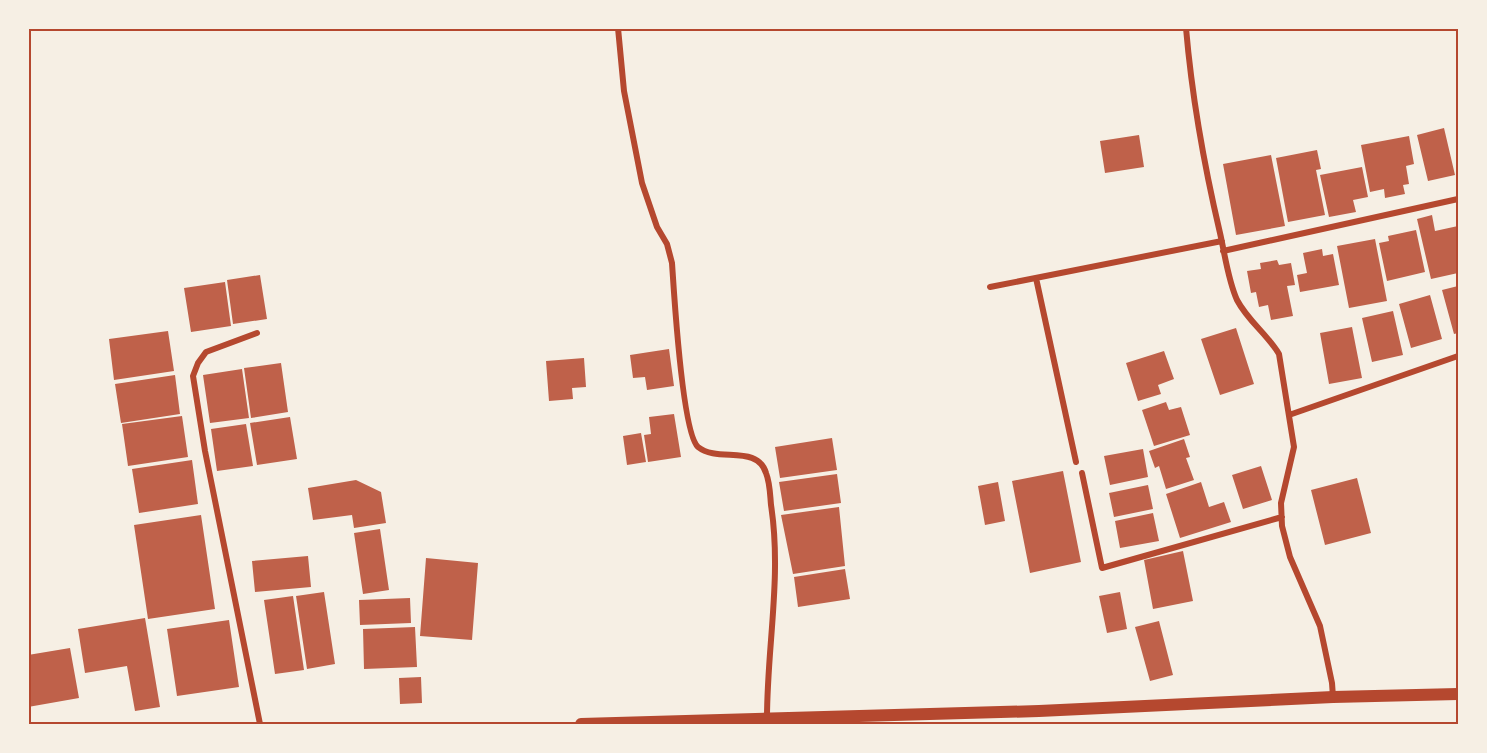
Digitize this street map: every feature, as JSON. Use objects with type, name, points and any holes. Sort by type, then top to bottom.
[{"type":"main road","points":[[581,724],[1039,711],[1458,694]]},
{"type":"street","points":[[618,28],[624,90],[642,183],[657,227],[667,244],[672,263],[685,405],[693,441],[712,454],[744,455],[759,461],[766,472],[774,522],[776,579],[767,684],[767,719]]},
{"type":"street","points":[[1186,28],[1191,88],[1204,169],[1236,298],[1247,318],[1272,342],[1279,354],[1294,447],[1281,503],[1282,526],[1290,557],[1320,626],[1332,682],[1333,698]]},
{"type":"street","points":[[1223,251],[1458,199]]},
{"type":"street","points":[[990,287],[1222,241]]},
{"type":"street","points":[[1036,278],[1076,462]]},
{"type":"street","points":[[257,333],[206,352],[193,376],[205,451],[260,724]]},
{"type":"street","points":[[1289,415],[1458,357]]},
{"type":"street","points":[[1082,473],[1102,568],[1282,517]]},
{"type":"building","points":[[1444,128],[1455,175],[1428,181],[1417,135]]},
{"type":"building","points":[[1139,135],[1144,167],[1105,173],[1100,141]]},
{"type":"building","points":[[1409,136],[1414,164],[1406,166],[1409,184],[1403,185],[1405,194],[1385,198],[1384,189],[1370,192],[1361,145]]},
{"type":"building","points":[[1317,150],[1321,169],[1316,170],[1325,215],[1288,222],[1276,158]]},
{"type":"building","points":[[1271,155],[1285,226],[1236,235],[1223,164]]},
{"type":"building","points":[[1362,167],[1368,197],[1353,200],[1356,212],[1329,217],[1320,175]]},
{"type":"building","points":[[1432,215],[1435,231],[1458,226],[1458,273],[1431,279],[1417,219]]},
{"type":"building","points":[[1416,230],[1425,272],[1387,281],[1379,243],[1389,241],[1388,236]]},
{"type":"building","points":[[1375,239],[1387,301],[1349,308],[1337,246]]},
{"type":"building","points":[[1322,249],[1323,256],[1333,254],[1339,285],[1300,292],[1297,275],[1307,273],[1303,253]]},
{"type":"building","points":[[1277,260],[1279,265],[1291,263],[1295,285],[1287,286],[1293,316],[1271,320],[1268,305],[1259,307],[1256,292],[1251,293],[1247,271],[1261,269],[1260,263]]},
{"type":"building","points":[[260,275],[267,319],[233,324],[227,280]]},
{"type":"building","points":[[225,282],[231,326],[191,332],[184,288]]},
{"type":"building","points":[[1458,286],[1458,333],[1454,334],[1442,290]]},
{"type":"building","points":[[1430,295],[1442,339],[1411,348],[1399,304]]},
{"type":"building","points":[[1393,311],[1403,355],[1372,362],[1362,318]]},
{"type":"building","points":[[1352,327],[1362,378],[1329,384],[1320,333]]},
{"type":"building","points":[[1236,328],[1254,384],[1220,395],[1201,339]]},
{"type":"building","points":[[168,331],[174,371],[114,380],[109,339]]},
{"type":"building","points":[[669,349],[674,386],[647,390],[645,377],[633,378],[630,355]]},
{"type":"building","points":[[1164,351],[1174,379],[1158,385],[1161,394],[1138,401],[1126,363]]},
{"type":"building","points":[[584,358],[586,387],[572,388],[573,399],[549,401],[546,361]]},
{"type":"building","points":[[281,363],[288,412],[251,418],[244,368]]},
{"type":"building","points":[[242,369],[249,418],[210,423],[203,375]]},
{"type":"building","points":[[175,375],[180,414],[121,423],[115,384]]},
{"type":"building","points":[[1166,402],[1169,410],[1181,407],[1190,435],[1154,446],[1142,410]]},
{"type":"building","points":[[674,414],[681,457],[648,462],[644,435],[651,434],[649,417]]},
{"type":"building","points":[[182,416],[188,457],[128,466],[122,424]]},
{"type":"building","points":[[290,417],[297,459],[257,465],[250,423]]},
{"type":"building","points":[[246,424],[253,466],[217,471],[211,429]]},
{"type":"building","points":[[641,433],[646,462],[627,465],[623,436]]},
{"type":"building","points":[[832,438],[837,470],[780,478],[775,447]]},
{"type":"building","points":[[1184,439],[1190,457],[1186,458],[1194,480],[1166,489],[1159,466],[1155,468],[1149,451]]},
{"type":"building","points":[[1143,449],[1148,477],[1110,485],[1104,456]]},
{"type":"building","points":[[192,460],[198,504],[139,513],[132,469]]},
{"type":"building","points":[[1261,466],[1272,500],[1243,509],[1232,475]]},
{"type":"building","points":[[1063,471],[1081,562],[1030,573],[1012,481]]},
{"type":"building","points":[[837,474],[841,503],[784,511],[779,482]]},
{"type":"building","points":[[1357,478],[1371,533],[1325,545],[1311,490]]},
{"type":"building","points":[[356,480],[381,492],[386,523],[354,528],[352,515],[313,520],[308,488]]},
{"type":"building","points":[[998,482],[1005,521],[985,525],[978,486]]},
{"type":"building","points":[[1201,482],[1209,507],[1224,502],[1231,522],[1180,538],[1166,494]]},
{"type":"building","points":[[1148,485],[1153,509],[1114,517],[1109,493]]},
{"type":"building","points":[[839,507],[845,566],[793,574],[781,515]]},
{"type":"building","points":[[1153,513],[1159,541],[1120,548],[1115,521]]},
{"type":"building","points":[[201,515],[215,609],[148,619],[134,525]]},
{"type":"building","points":[[380,529],[389,590],[363,594],[354,533]]},
{"type":"building","points":[[1183,551],[1193,601],[1153,609],[1144,560]]},
{"type":"building","points":[[308,556],[311,587],[255,592],[252,561]]},
{"type":"building","points":[[426,558],[478,563],[472,640],[420,636]]},
{"type":"building","points":[[845,569],[850,599],[798,607],[794,577]]},
{"type":"building","points":[[324,592],[335,664],[307,669],[296,596]]},
{"type":"building","points":[[1120,592],[1127,629],[1107,633],[1099,596]]},
{"type":"building","points":[[293,596],[304,670],[275,674],[264,600]]},
{"type":"building","points":[[410,598],[411,623],[360,625],[359,600]]},
{"type":"building","points":[[145,618],[160,707],[135,711],[127,666],[85,673],[78,629]]},
{"type":"building","points":[[229,620],[239,687],[177,696],[167,629]]},
{"type":"building","points":[[1159,621],[1173,675],[1150,681],[1135,627]]},
{"type":"building","points":[[415,627],[417,667],[364,669],[363,629]]},
{"type":"building","points":[[70,648],[79,698],[28,707],[28,655]]},
{"type":"building","points":[[421,677],[422,703],[400,704],[399,678]]}]
